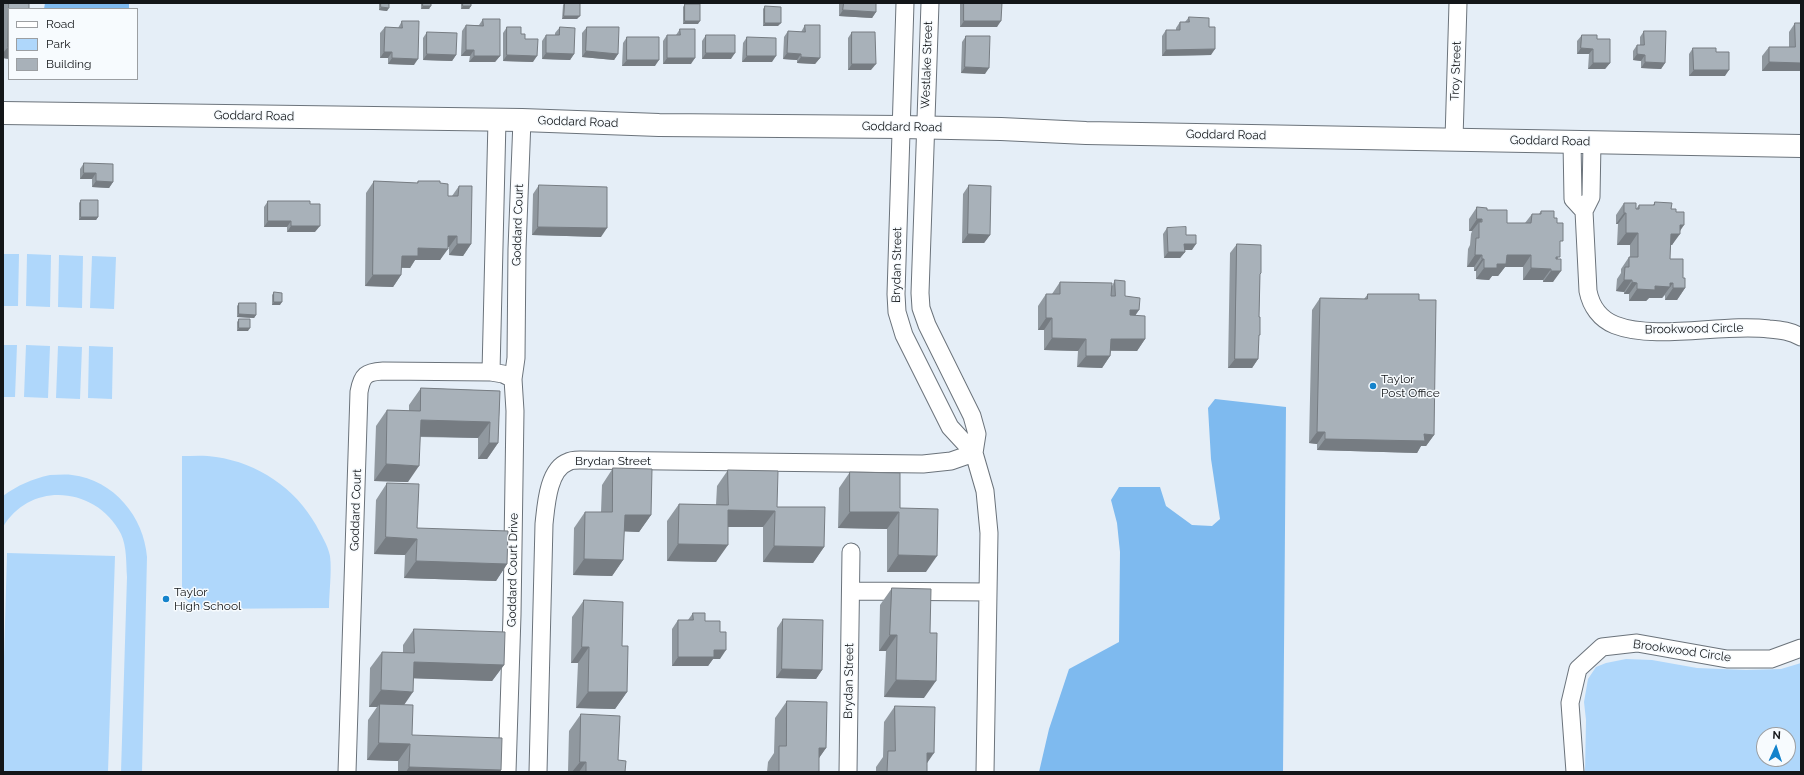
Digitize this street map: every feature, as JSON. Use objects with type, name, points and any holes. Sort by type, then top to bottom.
[{"type":"main road","name":"Goddard Road","points":[[3,113],[522,120],[660,125],[901,127],[1093,133],[1801,146]]},
{"type":"street","name":"Westlake Street","points":[[901,127],[905,3]]},
{"type":"street","name":"Westlake Street","points":[[924,128],[930,3]]},
{"type":"street","name":"Troy Street","points":[[1454,139],[1458,3]]},
{"type":"street","name":"Goddard Court","points":[[497,120],[502,375]]},
{"type":"street","name":"Goddard Court","points":[[502,375],[516,358],[517,249],[522,120]]},
{"type":"street","name":"Brydan Street","points":[[901,127],[896,294],[897,312],[904,335],[950,428],[974,453]]},
{"type":"street","name":"Brydan Street","points":[[924,128],[920,293],[921,308],[927,325],[972,416],[977,434],[974,453],[985,491],[989,533],[985,772]]},
{"type":"street","name":"Brookwood Circle","points":[[1582,142],[1591,197],[1584,212],[1590,300],[1600,315],[1615,325],[1645,331],[1757,327],[1791,331],[1801,337]]},
{"type":"street","name":"Goddard Court","points":[[347,772],[359,392],[361,380],[365,375],[383,371],[502,375]]},
{"type":"street","name":"Goddard Court Drive","points":[[502,375],[515,411],[514,516],[506,772]]},
{"type":"street","name":"Brydan Street","points":[[538,772],[544,524],[549,490],[554,475],[567,462],[580,460],[923,464],[952,461],[974,453]]},
{"type":"street","name":"Brydan Street","points":[[848,772],[851,552]]},
{"type":"street","points":[[851,591],[988,592]]},
{"type":"street","name":"Brookwood Circle","points":[[1575,772],[1570,703],[1578,669],[1602,647],[1637,642],[1727,659],[1771,659],[1801,648]]},
{"type":"green space","points":[[3,254],[19,254],[18,306],[3,306]]},
{"type":"green space","points":[[27,254],[51,255],[50,307],[26,306]]},
{"type":"green space","points":[[59,255],[83,256],[82,308],[58,307]]},
{"type":"green space","points":[[92,256],[116,257],[114,309],[90,308]]},
{"type":"green space","points":[[3,345],[17,345],[15,397],[3,397]]},
{"type":"green space","points":[[26,345],[50,346],[48,398],[24,397]]},
{"type":"green space","points":[[58,346],[82,347],[80,399],[56,398]]},
{"type":"green space","points":[[89,346],[113,347],[112,399],[88,398]]},
{"type":"green space","points":[[182,456],[212,456],[246,465],[261,471],[274,479],[297,500],[316,525],[329,552],[331,568],[329,608],[201,609],[193,607],[182,595]]},
{"type":"green space","points":[[50,475],[69,475],[87,478],[101,484],[124,503],[140,528],[145,542],[147,557],[142,772],[121,772],[127,577],[125,550],[121,534],[110,518],[96,506],[80,499],[64,495],[46,496],[30,502],[15,512],[3,527],[3,496],[25,483]]},
{"type":"green space","points":[[7,553],[115,556],[108,772],[3,772],[3,693]]},
{"type":"green space","points":[[1626,659],[1652,660],[1697,668],[1746,670],[1781,669],[1801,663],[1801,772],[1585,772],[1586,720],[1584,702],[1588,679],[1596,667],[1606,663]]},
{"type":"shaded area","points":[[45,3],[129,3],[129,8],[44,8]]},
{"type":"shaded area","points":[[1215,399],[1286,407],[1283,772],[1039,772],[1049,729],[1069,669],[1119,642],[1120,552],[1117,523],[1111,500],[1119,487],[1160,487],[1166,506],[1192,525],[1212,526],[1220,519],[1211,459],[1208,408]]},
{"type":"building","points":[[9,3],[29,3],[29,8],[9,8]]},
{"type":"building","points":[[381,3],[389,3],[389,8],[381,7]]},
{"type":"building","points":[[423,3],[431,3],[431,6],[423,6]]},
{"type":"building","points":[[463,3],[471,3],[471,6],[463,6]]},
{"type":"building","points":[[565,3],[580,3],[580,16],[564,16]]},
{"type":"building","points":[[844,3],[876,3],[876,12],[843,10]]},
{"type":"building","points":[[964,3],[1002,3],[1001,21],[964,21]]},
{"type":"building","points":[[685,4],[700,4],[700,21],[685,21]]},
{"type":"building","points":[[765,6],[781,7],[781,23],[765,23]]},
{"type":"building","points":[[1189,17],[1209,18],[1209,27],[1215,27],[1215,49],[1166,50],[1166,30],[1180,30],[1180,22],[1189,22]]},
{"type":"building","points":[[483,19],[500,19],[500,56],[474,56],[474,50],[466,50],[466,25],[483,26]]},
{"type":"building","points":[[402,21],[419,21],[418,59],[392,58],[392,52],[384,52],[385,27],[402,28]]},
{"type":"building","points":[[1795,23],[1801,23],[1801,63],[1769,62],[1769,47],[1795,47]]},
{"type":"building","points":[[805,25],[820,25],[820,58],[801,57],[801,54],[787,53],[788,31],[805,32]]},
{"type":"building","points":[[507,27],[521,27],[521,34],[525,34],[525,39],[538,39],[537,56],[507,55]]},
{"type":"building","points":[[560,27],[575,28],[574,54],[546,53],[546,35],[559,35]]},
{"type":"building","points":[[587,27],[619,27],[618,54],[586,51]]},
{"type":"building","points":[[680,29],[695,29],[695,58],[667,58],[667,35],[680,35]]},
{"type":"building","points":[[1644,31],[1666,31],[1665,63],[1645,62],[1645,55],[1637,54],[1637,45],[1644,45]]},
{"type":"building","points":[[427,32],[457,33],[456,55],[427,54]]},
{"type":"building","points":[[852,32],[875,32],[876,64],[852,64]]},
{"type":"building","points":[[706,35],[735,35],[735,53],[706,53]]},
{"type":"building","points":[[1582,35],[1597,35],[1597,39],[1610,39],[1610,63],[1593,63],[1593,49],[1581,48]]},
{"type":"building","points":[[966,36],[990,36],[989,68],[965,67]]},
{"type":"building","points":[[627,37],[659,37],[659,60],[627,60]]},
{"type":"building","points":[[747,37],[776,38],[776,56],[747,56]]},
{"type":"building","points":[[1693,48],[1716,48],[1716,52],[1729,52],[1729,70],[1694,70]]},
{"type":"building","points":[[84,163],[113,164],[113,182],[96,181],[96,173],[84,173]]},
{"type":"building","points":[[374,181],[418,183],[418,181],[440,181],[440,183],[448,184],[448,196],[458,196],[459,186],[472,186],[471,244],[457,244],[457,236],[448,236],[448,249],[418,248],[418,256],[402,256],[401,275],[373,275]]},
{"type":"building","points":[[539,185],[607,187],[607,228],[538,227]]},
{"type":"building","points":[[969,185],[991,186],[990,235],[968,234]]},
{"type":"building","points":[[81,200],[98,200],[98,217],[81,217]]},
{"type":"building","points":[[268,201],[310,201],[310,204],[320,204],[320,226],[291,226],[291,221],[268,221]]},
{"type":"building","points":[[1655,202],[1672,203],[1671,209],[1676,209],[1676,212],[1684,212],[1684,225],[1680,225],[1680,234],[1671,234],[1670,259],[1683,259],[1683,278],[1685,278],[1685,288],[1673,288],[1673,283],[1670,283],[1670,287],[1655,286],[1655,290],[1637,289],[1637,283],[1632,282],[1632,280],[1624,280],[1625,267],[1629,267],[1629,257],[1638,257],[1638,233],[1626,233],[1626,213],[1624,213],[1624,203],[1636,203],[1636,209],[1639,209],[1639,205],[1654,205]]},
{"type":"building","points":[[1477,207],[1487,208],[1487,210],[1507,210],[1507,223],[1531,223],[1532,214],[1541,214],[1541,211],[1554,211],[1554,218],[1557,218],[1557,223],[1563,223],[1563,241],[1560,241],[1560,257],[1556,257],[1556,259],[1561,259],[1561,271],[1531,268],[1531,255],[1507,255],[1506,264],[1497,264],[1497,268],[1484,268],[1484,259],[1482,259],[1482,255],[1475,255],[1476,238],[1479,238],[1479,222],[1482,222],[1482,219],[1477,219]]},
{"type":"building","points":[[1186,227],[1186,235],[1196,235],[1196,244],[1184,244],[1185,252],[1168,252],[1167,228]]},
{"type":"building","points":[[1237,244],[1261,245],[1260,335],[1258,359],[1235,359]]},
{"type":"building","points":[[1115,280],[1125,281],[1125,296],[1140,298],[1139,310],[1130,310],[1130,315],[1145,316],[1145,339],[1111,339],[1110,356],[1086,356],[1086,339],[1052,338],[1052,318],[1046,318],[1046,294],[1060,294],[1060,282],[1112,283],[1111,296],[1115,296]]},
{"type":"building","points":[[274,292],[282,293],[282,302],[274,302]]},
{"type":"building","points":[[1368,294],[1419,294],[1419,300],[1436,300],[1434,435],[1424,434],[1425,441],[1325,439],[1325,432],[1317,432],[1320,298],[1367,299]]},
{"type":"building","points":[[239,303],[256,303],[256,315],[239,314]]},
{"type":"building","points":[[239,319],[250,319],[250,328],[239,328]]},
{"type":"building","points":[[421,388],[500,391],[498,443],[489,443],[490,422],[421,420],[419,466],[386,464],[387,410],[420,411]]},
{"type":"building","points":[[613,468],[652,469],[651,515],[625,515],[623,560],[584,559],[585,512],[612,512]]},
{"type":"building","points":[[728,470],[778,471],[777,507],[825,507],[824,547],[774,546],[775,511],[728,510],[728,545],[678,544],[679,504],[728,505]]},
{"type":"building","points":[[850,472],[900,473],[900,508],[938,509],[937,556],[898,555],[899,512],[850,512]]},
{"type":"building","points":[[387,483],[419,484],[417,528],[508,531],[507,564],[416,561],[417,539],[386,537]]},
{"type":"building","points":[[892,588],[931,589],[930,633],[937,633],[936,681],[896,680],[897,635],[890,635]]},
{"type":"building","points":[[584,600],[623,602],[622,646],[628,646],[627,692],[588,692],[589,647],[582,647]]},
{"type":"building","points":[[693,613],[705,613],[705,621],[720,621],[720,632],[726,632],[726,650],[714,650],[714,657],[678,657],[678,620],[693,620]]},
{"type":"building","points":[[783,619],[823,620],[822,670],[782,669]]},
{"type":"building","points":[[414,629],[505,632],[504,665],[414,662],[413,692],[381,690],[382,652],[414,653]]},
{"type":"building","points":[[787,701],[827,702],[826,748],[819,748],[819,772],[779,772],[779,746],[786,746]]},
{"type":"building","points":[[380,704],[413,705],[412,735],[502,738],[501,770],[409,767],[410,744],[379,743]]},
{"type":"building","points":[[895,706],[935,707],[934,753],[927,753],[927,772],[887,772],[888,751],[895,751]]},
{"type":"building","points":[[581,714],[620,716],[618,760],[626,761],[625,772],[586,772],[586,762],[580,762]]},
{"type":"place","name":"Taylor Post Office","points":[[1373,386]]},
{"type":"place","name":"Taylor High School","points":[[166,599]]}]
